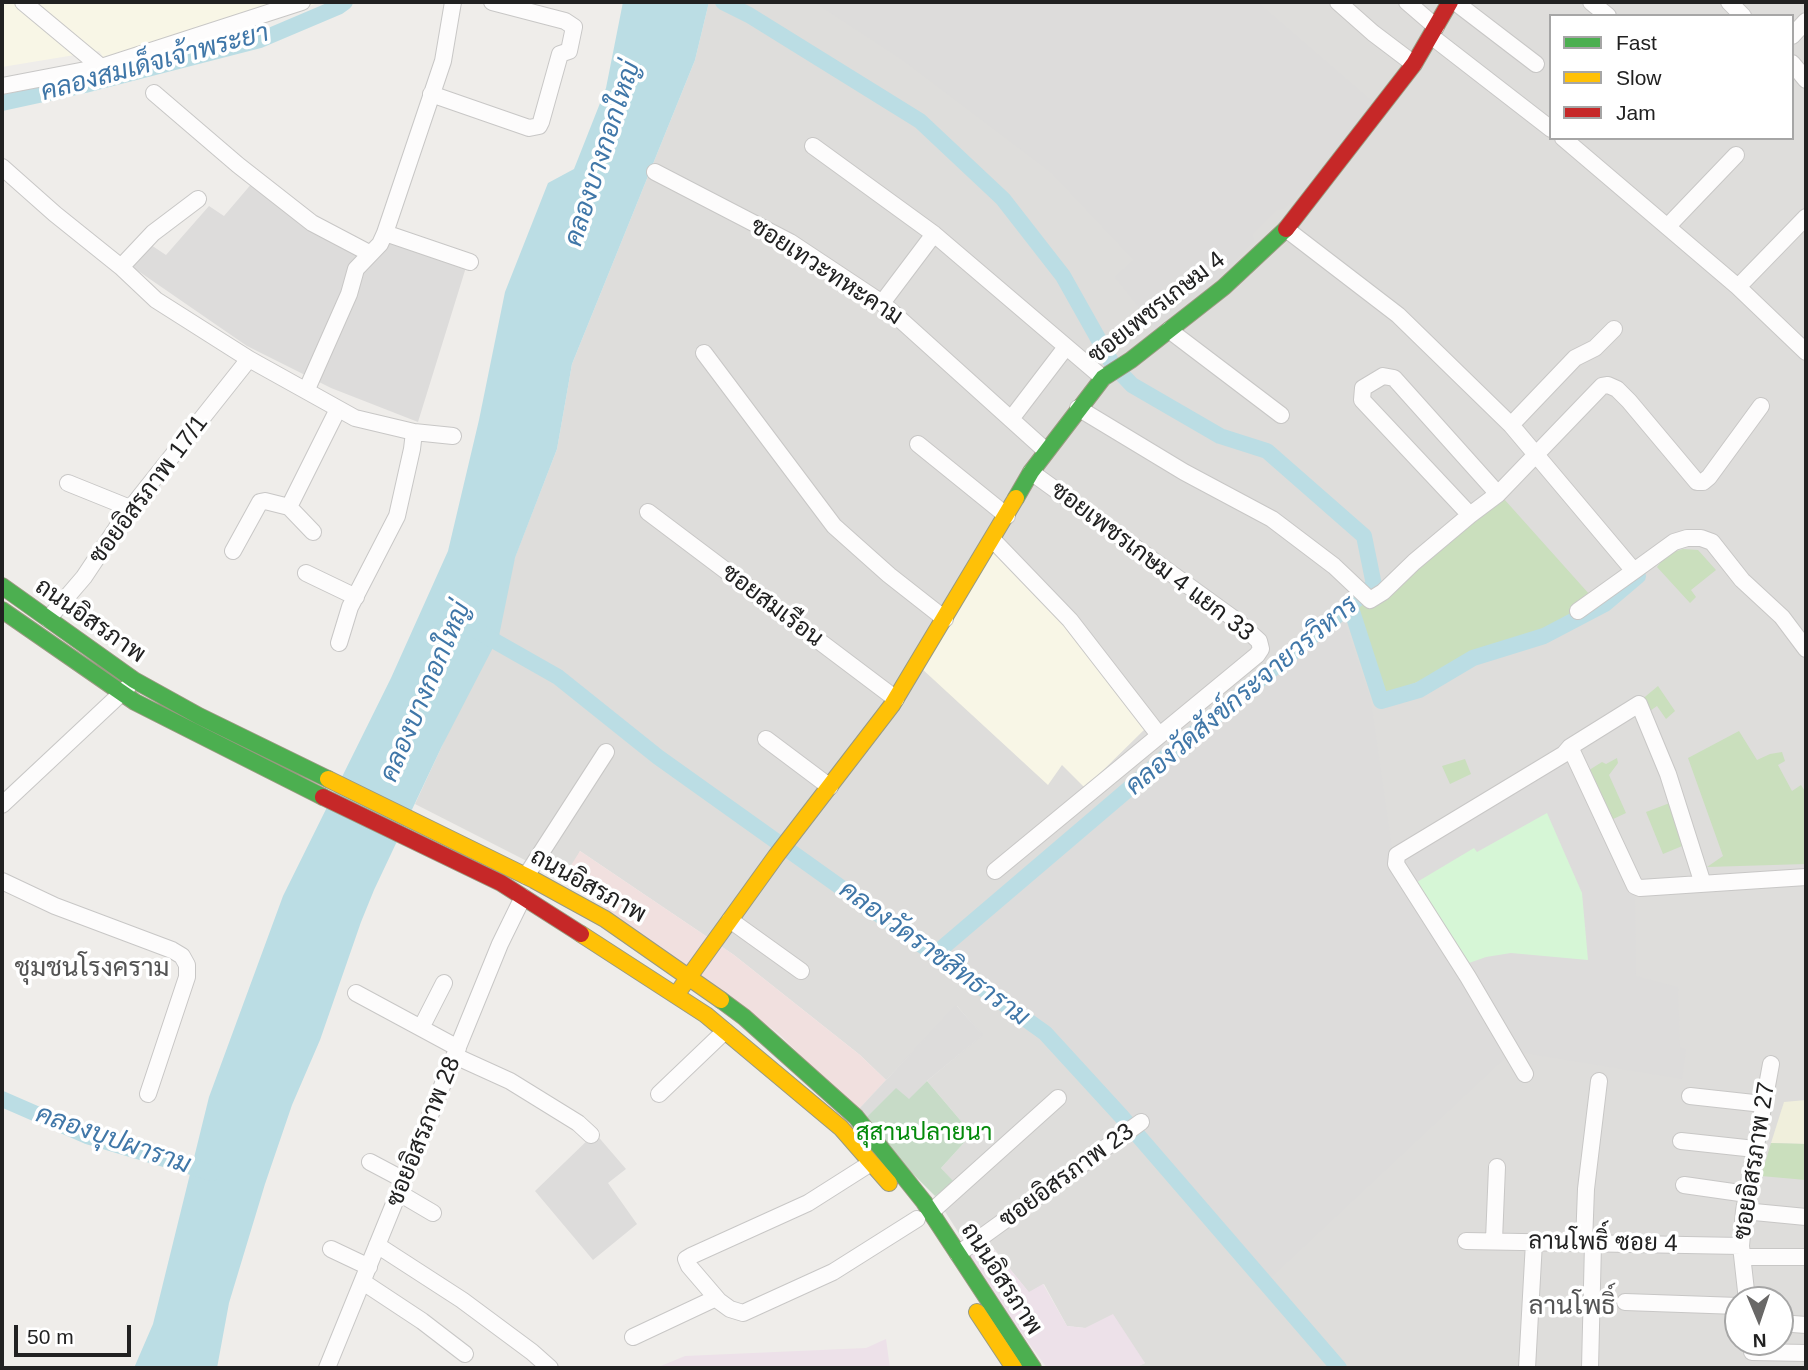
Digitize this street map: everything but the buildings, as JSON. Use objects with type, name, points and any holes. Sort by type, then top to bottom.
[{"type":"main road","name":"ซอยเพชรเกษม 4","points":[[674,995],[691,977],[776,856],[896,699],[1045,450],[1108,375],[1132,360],[1224,288],[1286,229],[1414,64],[1452,2]]},
{"type":"main road","name":"ถนนอิสรภาพ","points":[[2,586],[134,680],[519,873],[605,919],[691,977],[744,1017],[856,1117],[924,1216],[958,1254],[1033,1368]]},
{"type":"main road","points":[[2,610],[122,693],[241,757],[501,883],[706,1015],[841,1129],[908,1206],[924,1216],[1009,1367]]},
{"type":"street","points":[[23,2],[100,67]]},
{"type":"street","points":[[307,389],[349,294],[356,269],[380,244],[385,233],[443,61],[453,2]]},
{"type":"street","points":[[431,94],[529,128],[538,126],[541,122],[560,54],[569,51],[574,27],[565,21],[492,2]]},
{"type":"street","points":[[1338,2],[1414,64]]},
{"type":"street","points":[[1408,2],[1434,31],[1549,127]]},
{"type":"street","points":[[1452,2],[1536,64]]},
{"type":"street","points":[[1591,2],[1606,14]]},
{"type":"street","points":[[2,86],[100,67],[291,3]]},
{"type":"street","points":[[1794,34],[1806,21]]},
{"type":"street","points":[[1794,66],[1806,80]]},
{"type":"street","points":[[154,93],[238,165],[312,223],[369,253]]},
{"type":"street","points":[[1565,140],[1668,226],[1805,348]]},
{"type":"street","points":[[813,146],[934,234],[1066,347],[1108,375]]},
{"type":"street","points":[[1668,226],[1736,155]]},
{"type":"street","points":[[2,167],[156,300],[249,359],[355,418],[414,432],[453,436]]},
{"type":"street","name":"ซอยเทวะทหะคาม","points":[[655,172],[790,242],[882,303],[1045,450]]},
{"type":"street","points":[[121,267],[153,233],[198,200]]},
{"type":"street","points":[[1738,287],[1806,217]]},
{"type":"street","points":[[1286,229],[1398,315],[1511,425],[1634,571]]},
{"type":"street","points":[[385,233],[470,262]]},
{"type":"street","points":[[882,303],[934,234]]},
{"type":"street","points":[[1511,425],[1576,358],[1595,348],[1614,329]]},
{"type":"street","points":[[1169,330],[1281,415]]},
{"type":"street","points":[[1011,419],[1066,347]]},
{"type":"street","points":[[704,353],[834,526],[889,575],[945,618]]},
{"type":"street","name":"ซอยอิสรภาพ 17/1","points":[[48,620],[97,560],[130,508],[249,359]]},
{"type":"street","points":[[1470,515],[1362,400],[1363,388],[1383,376],[1395,377],[1498,494]]},
{"type":"street","points":[[1078,408],[1184,472],[1272,519],[1334,566],[1364,596],[1373,599],[1498,494],[1602,386],[1608,385],[1617,389],[1629,401],[1697,482],[1703,482],[1709,477],[1761,406]]},
{"type":"street","points":[[289,507],[338,408]]},
{"type":"street","points":[[339,643],[356,597],[397,516],[414,432]]},
{"type":"street","points":[[918,444],[1007,516]]},
{"type":"street","name":"ซอยเพชรเกษม 4 แยก 33","points":[[995,871],[1261,649],[1260,643],[1237,621],[1031,472]]},
{"type":"street","points":[[68,483],[130,508]]},
{"type":"street","points":[[233,551],[260,502],[289,507],[313,532]]},
{"type":"street","name":"ซอยสมเรือน","points":[[648,512],[896,699]]},
{"type":"street","points":[[1578,611],[1674,542],[1701,538],[1712,542],[1742,580],[1782,617],[1806,649]]},
{"type":"street","points":[[993,540],[1070,620],[1159,735]]},
{"type":"street","points":[[306,573],[356,597]]},
{"type":"street","points":[[2,805],[134,680]]},
{"type":"street","points":[[1525,1074],[1468,977],[1396,864],[1396,855],[1564,754],[1570,747],[1639,704],[1668,774],[1703,884]]},
{"type":"street","points":[[766,739],[830,787]]},
{"type":"street","points":[[1570,747],[1635,886],[1640,888],[1806,877]]},
{"type":"street","points":[[519,873],[606,752]]},
{"type":"street","points":[[2,881],[55,906],[182,956],[187,965],[187,977],[148,1094]]},
{"type":"street","name":"ซอยอิสรภาพ 28","points":[[327,1368],[500,943],[523,897]]},
{"type":"street","points":[[730,920],[801,971]]},
{"type":"street","points":[[421,1028],[444,983]]},
{"type":"street","points":[[356,993],[510,1081],[578,1123],[591,1135]]},
{"type":"street","points":[[659,1094],[724,1031]]},
{"type":"street","name":"ซอยอิสรภาพ 27","points":[[1746,1286],[1742,1251],[1744,1211],[1771,1064]]},
{"type":"street","points":[[1590,1368],[1586,1189],[1599,1081]]},
{"type":"street","points":[[1689,1096],[1763,1104]]},
{"type":"street","points":[[871,1163],[808,1203],[686,1259],[689,1266],[716,1298],[730,1309],[743,1313],[833,1272],[924,1216],[1058,1098]]},
{"type":"street","name":"ซอยอิสรภาพ 23","points":[[958,1254],[1141,1122]]},
{"type":"street","points":[[1681,1142],[1755,1149]]},
{"type":"street","points":[[370,1162],[433,1213]]},
{"type":"street","points":[[1494,1240],[1497,1167]]},
{"type":"street","points":[[1684,1185],[1747,1194]]},
{"type":"street","points":[[1744,1211],[1806,1217]]},
{"type":"street","name":"ลานโพธิ์ ซอย 4","points":[[1466,1241],[1742,1251],[1806,1257]]},
{"type":"street","points":[[1527,1368],[1534,1242]]},
{"type":"street","points":[[377,1245],[462,1300],[550,1368]]},
{"type":"street","points":[[331,1249],[465,1354]]},
{"type":"street","points":[[633,1337],[716,1298]]},
{"type":"street","points":[[1625,1302],[1724,1306]]},
{"type":"shaded area","points":[[2,2],[321,2],[245,29],[110,68],[99,51],[2,67]]},
{"type":"shaded area","points":[[709,2],[1806,2],[1806,1368],[1134,1368],[1145,1363],[1085,1328],[1067,1326],[1044,1284],[1029,1293],[988,1241],[971,1252],[935,1196],[953,1182],[941,1168],[972,1134],[927,1081],[982,1035],[957,1006],[886,1080],[860,1055],[734,955],[580,851],[566,881],[415,804],[442,746],[557,449],[572,364],[695,60]]},
{"type":"shaded area","points":[[814,2],[1257,2],[1375,104],[1284,209],[1277,210],[1253,234],[1254,241],[1158,331],[1115,277],[1134,260],[1052,173],[904,61]]},
{"type":"shaded area","points":[[253,182],[360,253],[380,235],[467,264],[418,422],[331,388],[247,346],[131,266],[148,243],[166,255],[209,206],[224,216]]},
{"type":"shaded area","points":[[994,546],[1044,593],[1145,729],[1085,788],[1062,765],[1048,785],[921,668]]},
{"type":"shaded area","points":[[1342,615],[1371,701],[1394,862],[1566,757],[1576,761],[1635,895],[1636,976],[1678,987],[1680,1047],[1686,1049],[1682,1079],[1512,1051],[1270,1278],[1048,1029],[948,946]]},
{"type":"shaded area","points":[[580,851],[734,955],[860,1055],[886,1080],[857,1111],[778,1033],[563,878]]},
{"type":"shaded area","points":[[956,1005],[983,1035],[927,1081],[909,1100],[865,1119],[857,1111]]},
{"type":"shaded area","points":[[595,1133],[626,1169],[608,1183],[637,1224],[593,1260],[535,1191]]},
{"type":"shaded area","points":[[987,1241],[1029,1292],[1043,1284],[1067,1326],[1085,1328],[1113,1314],[1145,1363],[1134,1368],[1047,1368],[965,1256]]},
{"type":"shaded area","points":[[886,1339],[890,1368],[656,1368],[685,1356],[866,1348]]},
{"type":"green space","points":[[1504,499],[1590,595],[1571,617],[1384,696],[1356,605]]},
{"type":"green space","points":[[1683,549],[1698,550],[1716,570],[1691,590],[1696,597],[1690,603],[1657,567],[1667,554]]},
{"type":"green space","points":[[1658,686],[1675,711],[1666,719],[1657,706],[1647,713],[1640,701]]},
{"type":"green space","points":[[1739,731],[1757,760],[1782,752],[1785,761],[1778,765],[1792,791],[1801,785],[1806,793],[1806,864],[1707,867],[1723,856],[1688,758]]},
{"type":"green space","points":[[1617,758],[1618,763],[1609,775],[1626,813],[1609,821],[1586,772],[1602,762],[1606,764]]},
{"type":"green space","points":[[1465,759],[1471,774],[1450,784],[1442,766]]},
{"type":"green space","points":[[1675,801],[1687,844],[1663,854],[1646,812]]},
{"type":"green space","points":[[1547,813],[1582,893],[1588,960],[1511,953],[1469,963],[1417,882],[1474,848],[1477,852]]},
{"type":"green space","name":"สุสานปลายนา","points":[[927,1081],[972,1134],[941,1168],[954,1182],[935,1196],[865,1119],[896,1088],[909,1099]]},
{"type":"green space","points":[[1806,1100],[1806,1144],[1771,1143],[1784,1102]]},
{"type":"green space","points":[[1771,1143],[1806,1144],[1806,1180],[1761,1176]]},
{"type":"water","name":"คลองบางกอกใหญ่","points":[[623,2],[709,2],[695,60],[572,364],[557,449],[515,558],[499,636],[442,746],[361,922],[320,1040],[292,1105],[265,1184],[229,1303],[217,1368],[134,1368],[153,1324],[209,1097],[283,896],[391,678],[448,551],[479,420],[505,292],[548,183],[574,169],[606,88]]},
{"type":"waterway","name":"คลองสมเด็จเจ้าพระยา","points":[[2,103],[85,85],[260,40],[345,2]]},
{"type":"waterway","name":"คลองวัดสังข์กระจายวรวิหาร","points":[[723,2],[749,15],[920,121],[1003,199],[1063,276],[1113,365],[1132,385],[1220,436],[1267,451],[1364,536],[1374,585],[1172,752],[935,954]]},
{"type":"waterway","points":[[1350,605],[1381,701],[1419,690],[1473,658],[1544,636],[1605,604],[1638,576]]},
{"type":"waterway","name":"คลองวัดราชสิทธาราม","points":[[477,631],[558,677],[658,757],[1045,1033],[1122,1117],[1339,1368]]},
{"type":"waterway","name":"คลองบุปผาราม","points":[[2,1099],[87,1136],[212,1173]]},
{"type":"traffic: fast","points":[[1016,498],[1031,472],[1103,378],[1131,360],[1224,287],[1286,229]]},
{"type":"traffic: fast","points":[[2,586],[134,680],[199,716],[328,779]]},
{"type":"traffic: fast","points":[[2,610],[135,702],[323,797]]},
{"type":"traffic: fast","points":[[721,1000],[744,1017],[856,1117],[924,1202],[1033,1368]]},
{"type":"traffic: slow","points":[[681,988],[776,856],[892,705],[1016,498]]},
{"type":"traffic: slow","points":[[328,779],[534,880],[605,919],[721,1000]]},
{"type":"traffic: slow","points":[[581,934],[706,1015],[841,1128],[889,1183]]},
{"type":"traffic: slow","points":[[977,1312],[1014,1368]]},
{"type":"traffic: jam","points":[[1286,229],[1414,64],[1450,2]]},
{"type":"traffic: jam","points":[[323,797],[501,883],[581,934]]},
{"type":"district","name":"ชุมชนโรงคราม","points":[[92,969]]},
{"type":"district","name":"ลานโพธิ์","points":[[1572,1307]]}]
